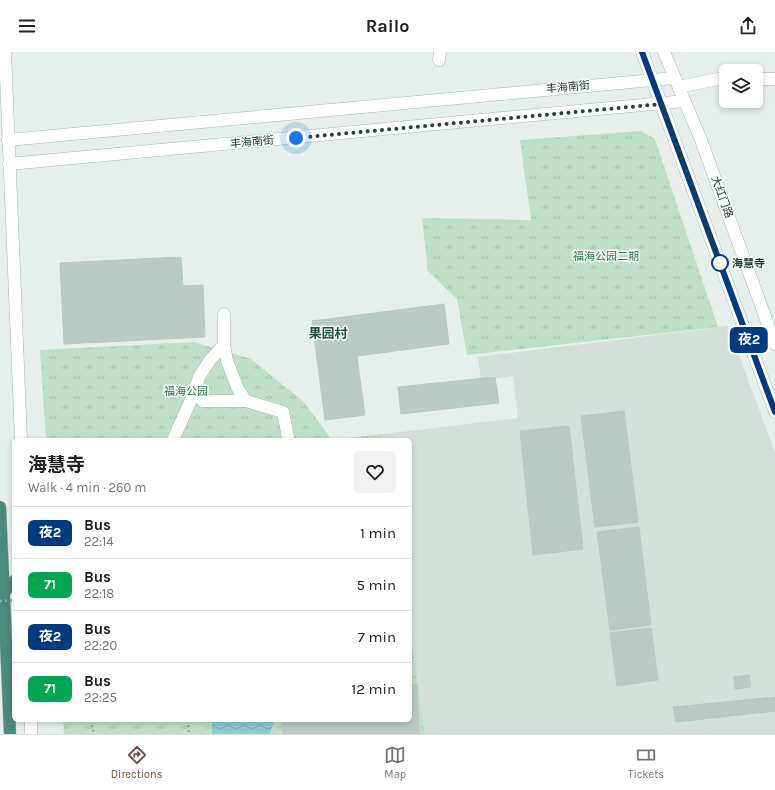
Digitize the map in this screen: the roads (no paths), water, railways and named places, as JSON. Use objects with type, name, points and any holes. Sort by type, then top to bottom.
[{"type":"highway","points":[[0,507],[2,596],[10,664],[10,734]]},
{"type":"highway","points":[[2,596],[12,584]]},
{"type":"street","points":[[5,52],[21,438]]},
{"type":"street","points":[[642,52],[775,412]]},
{"type":"street","name":"大红门路","points":[[664,52],[702,140],[775,344]]},
{"type":"street","name":"丰海南街","points":[[8,140],[653,80],[677,82],[719,79]]},
{"type":"street","points":[[763,79],[775,79]]},
{"type":"street","name":"丰海南街","points":[[9,164],[685,101]]},
{"type":"street","points":[[224,314],[224,345],[227,361],[230,372],[238,389],[246,401]]},
{"type":"street","points":[[174,438],[194,393],[199,377],[205,367],[224,345]]},
{"type":"street","points":[[194,393],[203,401],[246,401],[283,412],[288,438]]},
{"type":"street","points":[[31,722],[31,734]]},
{"type":"water","points":[[212,722],[273,722],[270,734],[212,734]]},
{"type":"place","name":"海慧寺","points":[[720,263]]},
{"type":"district","name":"果园村","points":[[328,333]]},
{"type":"park label","name":"福海公园二期","points":[[606,256]]},
{"type":"park label","name":"福海公园","points":[[186,391]]}]
